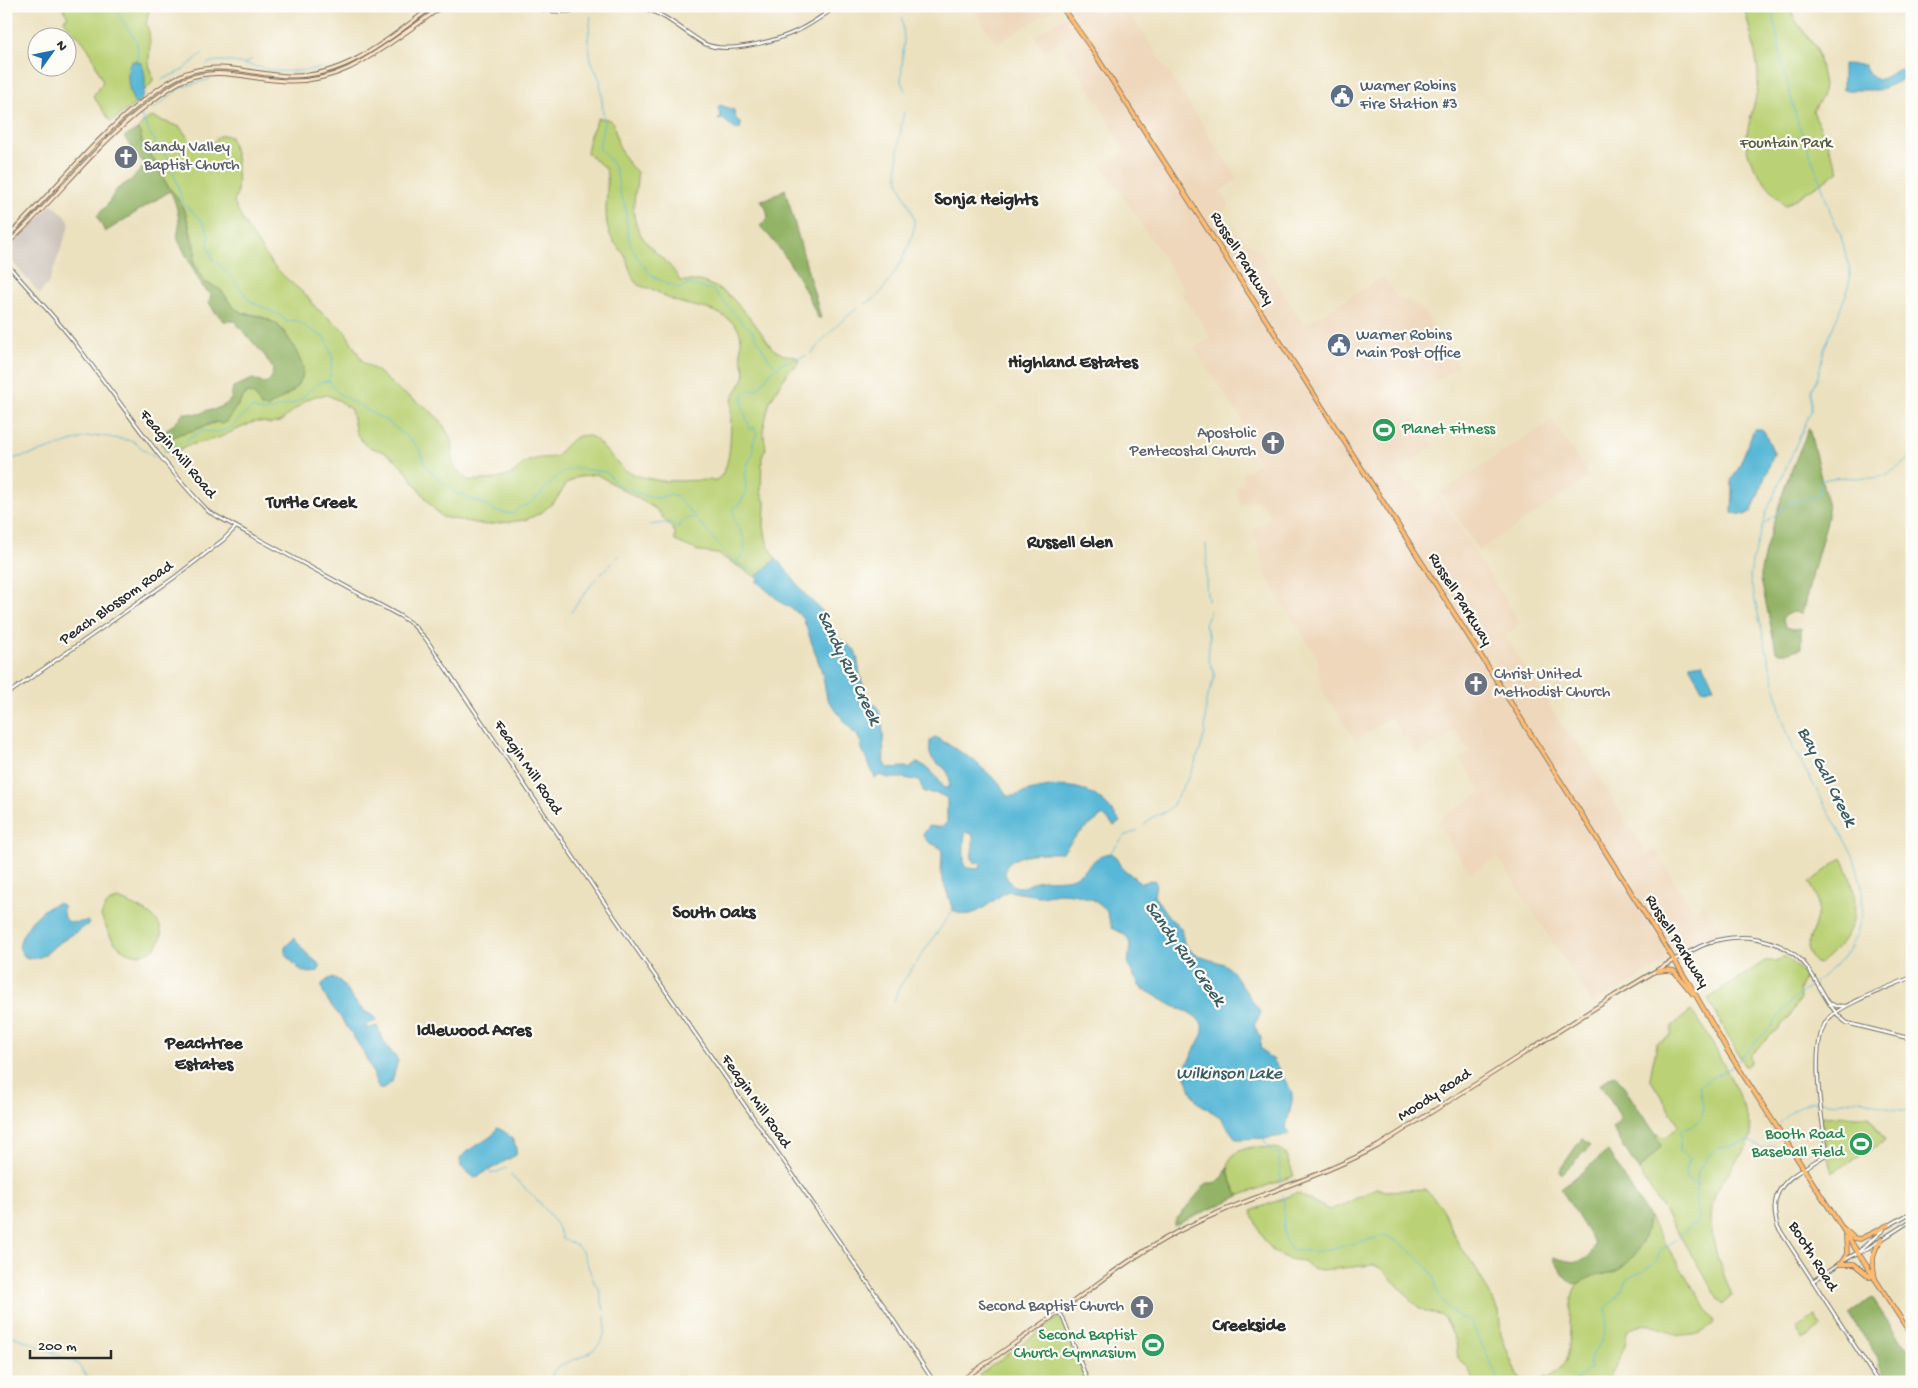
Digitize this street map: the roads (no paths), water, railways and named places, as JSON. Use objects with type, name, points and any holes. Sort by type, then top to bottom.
[{"type":"main road","points":[[6,238],[95,144],[145,99],[174,79],[197,70],[226,68],[291,76],[319,73],[337,68],[366,54],[433,6]]},
{"type":"main road","points":[[6,245],[96,150],[148,103],[175,85],[202,74],[226,73],[269,80],[292,81],[310,80],[339,73],[360,64],[442,6]]},
{"type":"main road","name":"Russell Parkway","points":[[1061,6],[1091,48],[1388,510],[1674,960],[1726,1050],[1838,1225],[1912,1336]]},
{"type":"main road","name":"Moody Road","points":[[959,1382],[1123,1264],[1179,1231],[1219,1212],[1338,1166],[1378,1146],[1674,960]]},
{"type":"main road","points":[[1657,971],[1674,971],[1698,1000]]},
{"type":"main road","points":[[1838,1225],[1854,1238],[1860,1239],[1888,1225]]},
{"type":"main road","points":[[1840,1263],[1847,1254],[1845,1235]]},
{"type":"main road","points":[[1876,1282],[1872,1258],[1876,1246],[1882,1239]]},
{"type":"main road","points":[[1840,1263],[1856,1265],[1876,1282]]},
{"type":"street","points":[[531,6],[552,12],[595,8],[642,8],[657,13],[709,46],[730,49],[796,31],[837,6]]},
{"type":"street","name":"Feagin Mill Road","points":[[6,263],[78,346],[129,415],[209,512],[400,616],[412,624],[426,639],[597,892],[934,1381]]},
{"type":"street","name":"Peach Blossom Road","points":[[6,695],[175,577],[223,540],[236,527]]},
{"type":"street","name":"Moody Road","points":[[1674,960],[1702,945],[1724,938],[1754,939],[1775,944],[1792,951],[1810,971],[1842,1020],[1851,1025],[1912,1039]]},
{"type":"street","points":[[1836,1012],[1912,977]]},
{"type":"street","points":[[1828,1000],[1835,1006],[1847,1007]]},
{"type":"street","name":"Booth Road","points":[[1836,1012],[1826,1020],[1818,1048],[1820,1101],[1827,1154],[1781,1186],[1775,1197],[1774,1209],[1778,1227],[1878,1382]]},
{"type":"street","points":[[1857,1253],[1888,1225],[1912,1212]]},
{"type":"street","points":[[1812,1281],[1912,1220]]},
{"type":"street","points":[[1058,1312],[1063,1318],[1088,1382]]},
{"type":"water","points":[[134,61],[141,63],[145,79],[143,96],[137,105],[131,95],[128,80],[129,65]]},
{"type":"water","points":[[1843,64],[1864,65],[1870,75],[1877,80],[1900,69],[1907,72],[1912,70],[1912,78],[1903,79],[1880,90],[1843,90]]},
{"type":"water","points":[[720,105],[734,110],[735,117],[741,124],[740,129],[735,129],[723,119],[718,120],[721,116],[718,109]]},
{"type":"water","points":[[1754,429],[1764,431],[1774,453],[1752,511],[1745,515],[1732,513],[1733,489],[1731,481],[1738,469]]},
{"type":"water","name":"Wilkinson Lake","points":[[775,559],[781,563],[804,593],[824,613],[834,635],[855,650],[869,703],[876,705],[879,710],[883,733],[884,764],[889,768],[906,767],[910,769],[915,763],[920,764],[932,772],[945,788],[949,788],[946,770],[935,762],[930,754],[930,741],[936,737],[972,759],[1000,784],[1007,796],[1014,796],[1047,787],[1072,787],[1093,794],[1111,810],[1120,822],[1114,826],[1103,815],[1076,836],[1063,852],[1036,853],[1012,861],[1006,868],[1007,878],[1013,885],[1021,887],[1041,880],[1074,877],[1101,856],[1110,853],[1115,856],[1121,867],[1141,883],[1154,880],[1156,883],[1154,896],[1169,917],[1181,928],[1184,943],[1198,956],[1224,964],[1231,970],[1260,1012],[1254,1025],[1261,1038],[1260,1047],[1268,1057],[1273,1059],[1292,1093],[1292,1102],[1286,1127],[1290,1135],[1236,1139],[1220,1117],[1197,1102],[1186,1076],[1187,1064],[1203,1033],[1202,1024],[1188,1012],[1173,1006],[1140,987],[1128,965],[1130,944],[1128,939],[1124,934],[1112,928],[1106,910],[1092,899],[1074,894],[1059,893],[1039,896],[1008,891],[975,913],[960,914],[953,910],[941,875],[942,850],[927,841],[923,835],[929,826],[942,827],[947,822],[947,798],[939,794],[924,792],[919,781],[905,778],[889,778],[880,775],[875,778],[856,733],[854,733],[827,699],[822,672],[803,618],[757,582],[758,576]],"holes":[[[966,832],[972,834],[972,859],[973,862],[981,864],[979,869],[967,868],[964,865],[965,834]]]},
{"type":"water","points":[[1703,663],[1714,687],[1705,690],[1702,689],[1689,665]]},
{"type":"water","points":[[57,903],[63,905],[64,917],[69,922],[87,921],[89,924],[56,945],[46,954],[38,958],[27,958],[19,947],[22,936],[32,921],[43,910]]},
{"type":"water","points":[[294,938],[305,952],[319,964],[320,968],[317,972],[302,971],[285,953],[285,947]]},
{"type":"water","points":[[330,978],[340,981],[357,1004],[374,1016],[376,1021],[368,1024],[366,1028],[377,1026],[385,1044],[398,1060],[392,1082],[383,1089],[379,1089],[376,1086],[372,1070],[363,1053],[324,994],[322,984]]},
{"type":"water","points":[[497,1128],[505,1132],[514,1142],[516,1155],[475,1178],[461,1167],[460,1159],[469,1150],[491,1136]]},
{"type":"waterway","name":"Sandy Run Creek","points":[[113,6],[137,42],[138,61]]},
{"type":"waterway","name":"Bay Gall Creek","points":[[1698,1186],[1686,1178],[1685,1170],[1689,1158],[1680,1151],[1681,1130],[1694,1124],[1700,1119],[1702,1114],[1700,1085],[1731,1067],[1770,1028],[1794,998],[1810,987],[1841,960],[1856,936],[1863,912],[1862,886],[1853,855],[1794,750],[1782,718],[1750,578],[1752,562],[1767,511],[1811,411],[1811,390],[1818,376],[1824,350],[1849,287],[1850,271],[1840,232],[1832,217],[1799,126],[1782,65],[1772,6]]},
{"type":"waterway","points":[[591,16],[588,40],[591,60],[600,80],[604,122],[599,149],[610,160],[615,170],[625,205],[628,233],[632,248],[647,270],[666,285],[670,284],[679,289],[688,284],[713,290],[744,324],[751,329],[768,358],[776,367]]},
{"type":"waterway","points":[[902,18],[904,39],[901,82],[906,91]]},
{"type":"waterway","points":[[161,80],[183,70],[203,53]]},
{"type":"waterway","points":[[244,64],[252,59]]},
{"type":"waterway","points":[[207,64],[221,61],[241,63],[277,71],[321,68]]},
{"type":"waterway","points":[[154,109],[180,88],[210,79]]},
{"type":"waterway","name":"Sandy Run Creek","points":[[138,108],[151,136],[171,163],[183,203],[201,220],[207,229],[209,235],[208,247],[213,259],[232,277],[250,301],[283,317],[286,322],[295,320],[326,339],[333,359],[329,381],[339,394],[388,422],[412,441],[420,450],[425,465],[457,494],[464,494],[467,499],[477,501],[495,511],[513,514],[520,507],[528,505],[540,495],[559,474],[574,468],[606,472],[617,484],[648,497],[659,498],[670,494],[677,496],[730,558],[760,575]]},
{"type":"waterway","points":[[865,304],[877,296],[891,279],[908,248],[914,228],[913,214],[898,177],[898,153],[904,112]]},
{"type":"waterway","points":[[811,354],[845,318],[858,308]]},
{"type":"waterway","points":[[735,562],[744,554],[745,547],[743,536],[735,521],[733,507],[739,505],[746,493],[745,478],[757,434],[754,427],[750,430],[743,406],[743,397],[745,392],[758,389],[769,374],[782,363],[806,356]]},
{"type":"waterway","points":[[163,451],[170,450],[201,431],[219,432],[229,429],[252,408],[263,412],[295,403],[320,382],[328,381]]},
{"type":"waterway","points":[[6,457],[15,458],[86,437],[101,436],[133,441],[152,456],[157,456]]},
{"type":"waterway","points":[[1765,523],[1789,503],[1812,498],[1819,494],[1821,481],[1843,477],[1872,478],[1884,476],[1912,456]]},
{"type":"waterway","points":[[650,525],[671,522],[674,526],[679,527],[686,519],[693,518]]},
{"type":"waterway","points":[[1206,544],[1208,600]]},
{"type":"waterway","points":[[571,612],[594,581],[620,555]]},
{"type":"waterway","points":[[1143,826],[1153,817],[1165,812],[1172,806],[1190,775],[1200,750],[1205,733],[1206,701],[1214,679],[1214,672],[1208,659],[1210,637],[1205,625],[1210,610]]},
{"type":"waterway","points":[[1110,853],[1125,836],[1138,830]]},
{"type":"waterway","points":[[894,1002],[898,989],[953,910]]},
{"type":"waterway","points":[[1821,1101],[1835,1103],[1862,1099],[1891,1109],[1912,1111]]},
{"type":"waterway","points":[[1779,1124],[1806,1103],[1818,1101]]},
{"type":"waterway","name":"Sandy Run Creek","points":[[1263,1138],[1269,1149],[1280,1154],[1281,1181]]},
{"type":"waterway","name":"Bay Gall Creek","points":[[1574,1382],[1590,1369],[1591,1357],[1605,1331],[1606,1308],[1620,1293],[1625,1281],[1653,1264],[1662,1249],[1676,1240],[1691,1225],[1698,1223],[1699,1217],[1695,1200],[1698,1171],[1710,1154],[1717,1149],[1750,1141],[1763,1149],[1775,1145]]},
{"type":"waterway","points":[[489,1171],[491,1174],[507,1168]]},
{"type":"waterway","points":[[512,1174],[511,1176],[547,1212],[562,1238],[582,1251],[595,1284],[599,1289],[604,1310]]},
{"type":"waterway","name":"Sandy Run Creek","points":[[1283,1194],[1285,1239],[1291,1249],[1316,1252],[1384,1236],[1412,1252],[1434,1277],[1438,1294],[1443,1301],[1457,1316],[1471,1323],[1500,1382]]},
{"type":"waterway","points":[[556,1382],[552,1374],[558,1367],[594,1350],[602,1340],[605,1316]]},
{"type":"waterway","points":[[6,1335],[36,1345],[78,1364],[86,1376],[94,1382]]},
{"type":"place","name":"Warner Robins Fire Station #3","points":[[1342,96]]},
{"type":"place","name":"Sandy Valley Baptist Church","points":[[126,157]]},
{"type":"place","name":"Warner Robins Main Post Office","points":[[1339,345]]},
{"type":"place","name":"Planet Fitness","points":[[1384,430]]},
{"type":"place","name":"Apostolic Pentecostal Church","points":[[1273,443]]},
{"type":"place","name":"Christ United Methodist Church","points":[[1476,684]]},
{"type":"place","name":"Booth Road Baseball Field","points":[[1861,1144]]},
{"type":"place","name":"Second Baptist Church","points":[[1142,1307]]},
{"type":"place","name":"Second Baptist Church Gymnasium","points":[[1153,1345]]},
{"type":"district","name":"Sonja Heights","points":[[986,200]]},
{"type":"district","name":"Highland Estates","points":[[1073,363]]},
{"type":"district","name":"Turtle Creek","points":[[311,503]]},
{"type":"district","name":"Russell Glen","points":[[1070,543]]},
{"type":"district","name":"South Oaks","points":[[714,913]]},
{"type":"district","name":"Idlewood Acres","points":[[474,1031]]},
{"type":"district","name":"Peachtree Estates","points":[[204,1054]]},
{"type":"district","name":"Creekside","points":[[1249,1326]]},
{"type":"park label","name":"Fountain Park","points":[[1786,144]]}]
